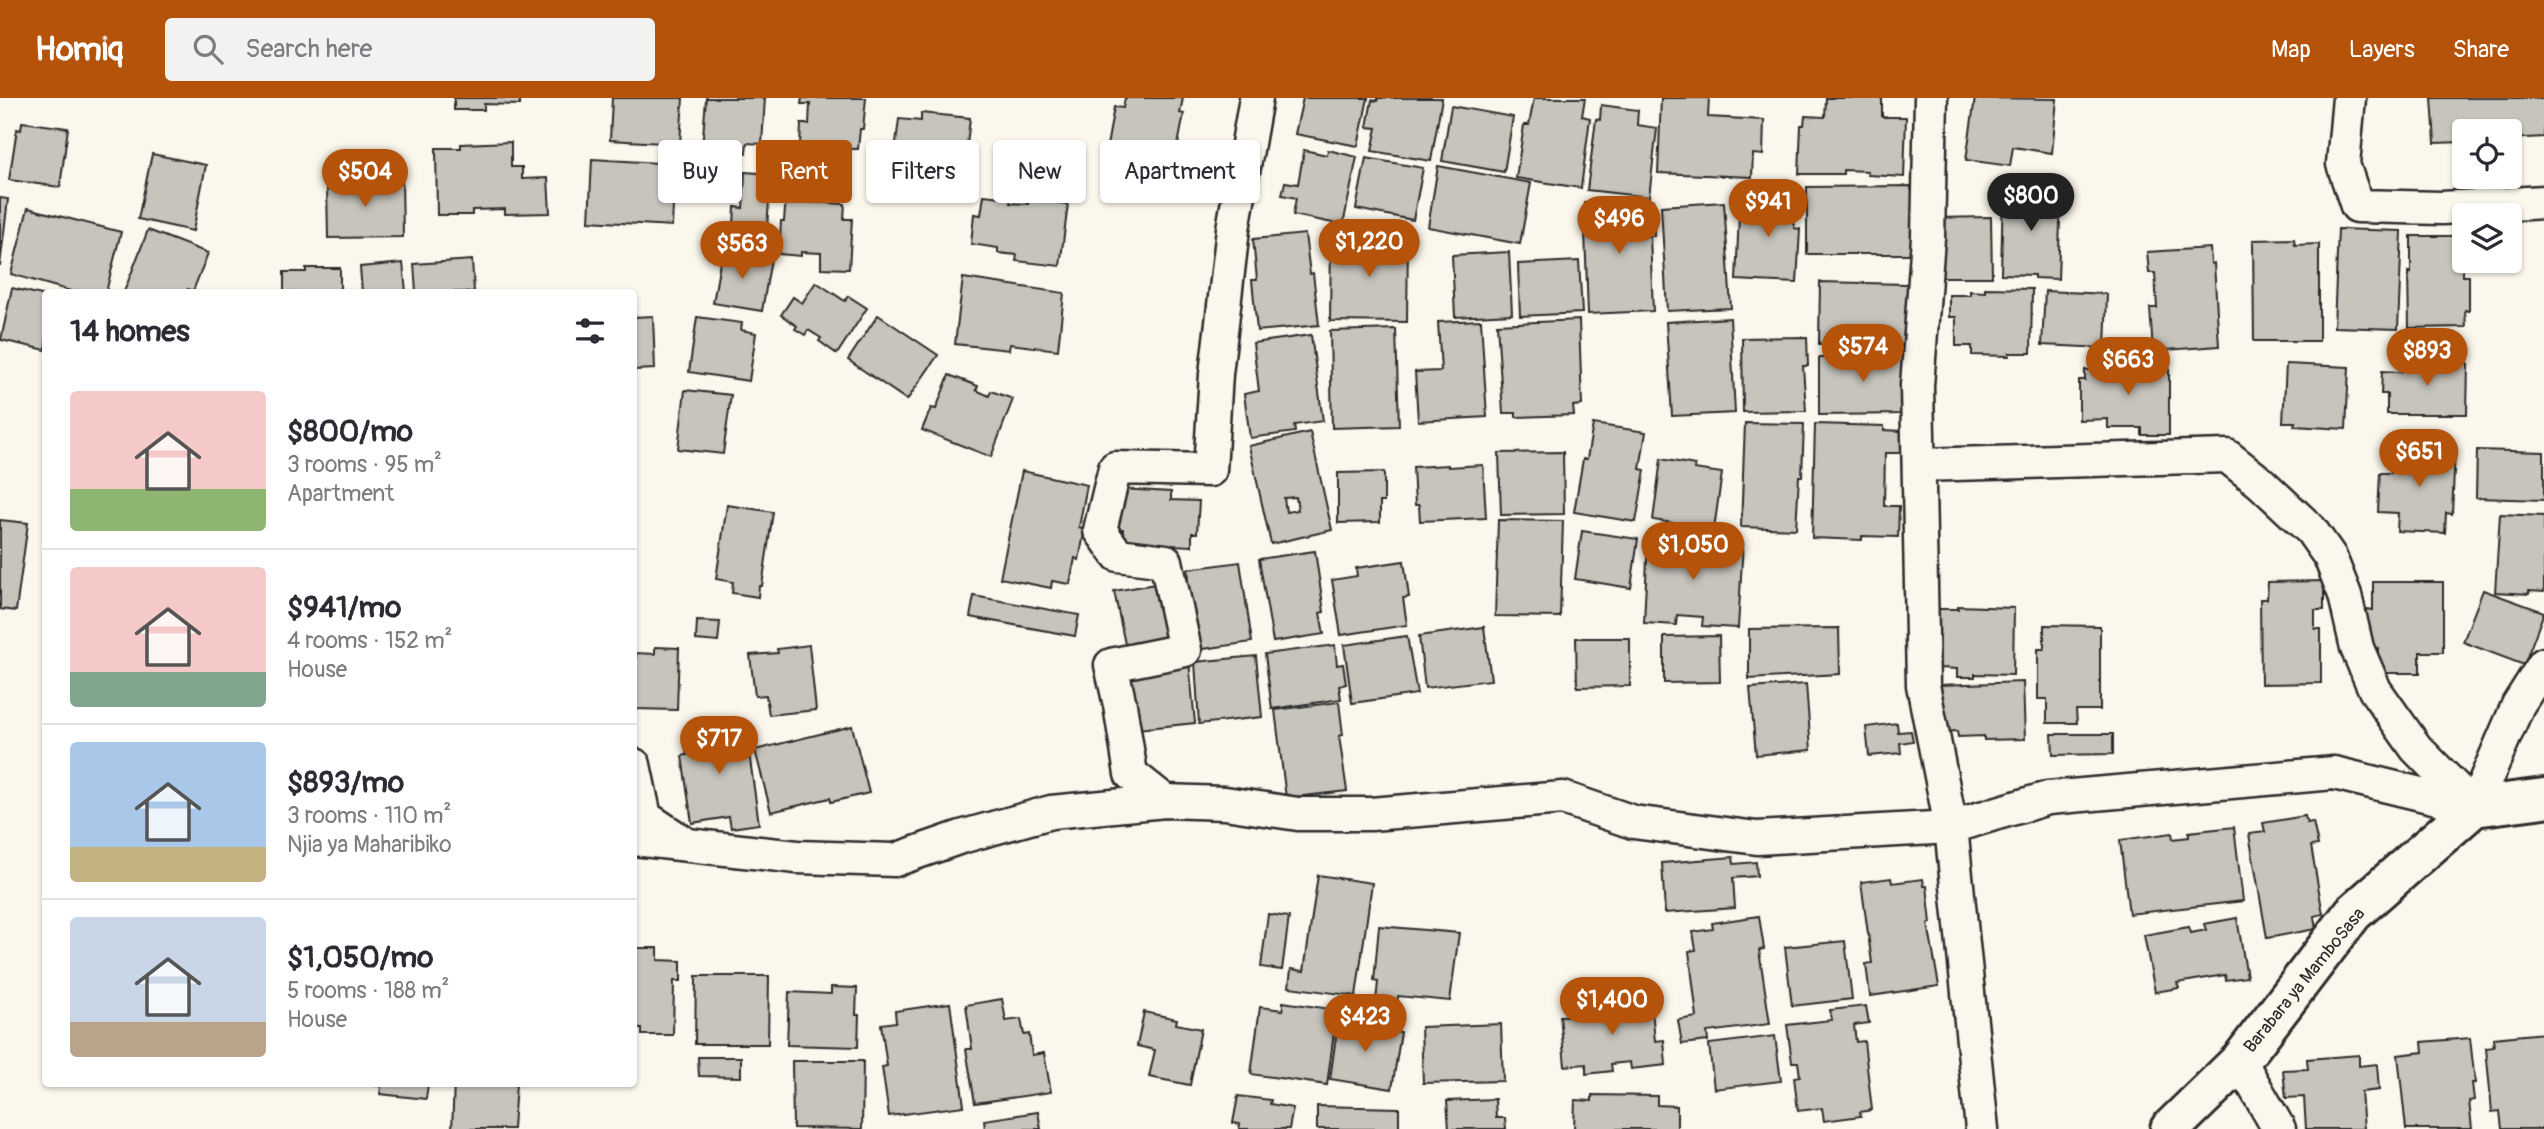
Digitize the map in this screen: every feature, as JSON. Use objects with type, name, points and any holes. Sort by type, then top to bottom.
[{"type":"street","points":[[1165,802],[1131,774],[1111,665],[1185,650],[1166,561],[1118,555],[1100,530],[1115,468],[1210,470],[1216,374],[1233,229],[1256,98]]},
{"type":"street","points":[[1931,98],[1928,238],[1917,386],[1923,685],[1951,827],[1982,1129]]},
{"type":"street","points":[[2349,98],[2343,164],[2357,206],[2442,208],[2544,202]]},
{"type":"street","points":[[1919,465],[2227,456],[2261,483],[2311,530],[2330,557],[2345,596],[2357,648],[2375,690],[2416,748],[2474,807]]},
{"type":"street","points":[[2474,807],[2518,705],[2544,664]]},
{"type":"street","points":[[637,839],[797,857],[895,860],[961,837],[1051,812],[1165,802],[1225,803],[1298,814],[1371,814],[1563,798],[1633,822],[1757,838],[1951,827],[2048,798],[2334,772],[2474,807],[2544,798]]},
{"type":"street","points":[[637,779],[645,817],[688,845]]},
{"type":"street","name":"Barabara ya MamboSasa","points":[[2170,1129],[2240,1060],[2353,913],[2474,807]]},
{"type":"street","points":[[2240,1060],[2279,1129]]},
{"type":"building","points":[[454,98],[520,98],[520,105],[484,104],[484,110],[454,110]]},
{"type":"building","points":[[612,98],[683,98],[680,140],[658,140],[658,143],[610,140]]},
{"type":"building","points":[[706,98],[765,98],[762,140],[756,140],[756,144],[747,143],[746,153],[742,153],[742,140],[703,140]]},
{"type":"building","points":[[802,98],[866,98],[858,149],[852,149],[852,140],[800,140],[801,124],[809,124],[810,104],[801,104]]},
{"type":"building","points":[[1125,98],[1183,98],[1180,113],[1184,114],[1179,140],[1108,140],[1114,107],[1123,108]]},
{"type":"building","points":[[1303,98],[1368,98],[1358,146],[1295,134]]},
{"type":"building","points":[[1378,98],[1442,98],[1431,161],[1372,151],[1377,128],[1367,127],[1372,100],[1377,101]]},
{"type":"building","points":[[1534,98],[1585,98],[1582,116],[1590,118],[1581,188],[1516,178],[1524,125],[1529,125]]},
{"type":"building","points":[[1661,98],[1709,98],[1708,117],[1764,120],[1763,155],[1753,154],[1752,177],[1658,173]]},
{"type":"building","points":[[1826,98],[1882,98],[1882,117],[1906,117],[1904,177],[1868,175],[1868,171],[1843,170],[1843,174],[1799,174],[1801,125],[1804,125],[1805,116],[1825,117]]},
{"type":"building","points":[[1975,98],[2057,99],[2052,153],[2013,147],[2010,166],[1966,160]]},
{"type":"building","points":[[2432,98],[2544,98],[2544,137],[2522,138],[2522,119],[2452,119],[2452,142],[2435,143]]},
{"type":"building","points":[[1601,105],[1638,110],[1637,125],[1657,128],[1649,197],[1587,190],[1596,119],[1600,120]]},
{"type":"building","points":[[1451,106],[1513,117],[1504,172],[1442,161]]},
{"type":"building","points":[[921,113],[970,118],[968,140],[896,140],[899,119],[921,121]]},
{"type":"building","points":[[22,122],[68,128],[60,187],[9,180],[17,129],[21,130]]},
{"type":"building","points":[[511,142],[511,167],[522,167],[522,179],[548,178],[550,213],[505,214],[505,209],[472,210],[472,215],[437,215],[436,148]]},
{"type":"building","points":[[1304,150],[1327,155],[1328,150],[1357,157],[1343,225],[1293,215],[1296,198],[1282,195],[1285,182],[1298,184]]},
{"type":"building","points":[[152,154],[206,165],[193,231],[138,219]]},
{"type":"building","points":[[1366,158],[1423,168],[1413,220],[1356,209]]},
{"type":"building","points":[[592,159],[658,163],[658,203],[673,203],[672,226],[589,221]]},
{"type":"building","points":[[1438,166],[1531,183],[1520,244],[1428,227]]},
{"type":"building","points":[[745,172],[756,173],[756,203],[769,203],[767,228],[734,225],[735,207],[743,208]]},
{"type":"building","points":[[402,180],[403,237],[328,238],[327,185],[339,185],[338,181]]},
{"type":"building","points":[[1911,186],[1911,189],[1920,189],[1922,254],[1807,254],[1807,187]]},
{"type":"building","points":[[2003,189],[2061,193],[2058,279],[2001,274]]},
{"type":"building","points":[[1740,193],[1796,196],[1794,228],[1800,229],[1797,283],[1736,280]]},
{"type":"building","points":[[984,195],[993,196],[993,203],[1068,204],[1060,266],[1016,261],[1017,255],[998,253],[998,248],[971,244],[974,214],[981,215]]},
{"type":"building","points":[[0,198],[8,199],[0,266]]},
{"type":"building","points":[[1653,200],[1654,236],[1650,236],[1653,311],[1588,314],[1584,203]]},
{"type":"building","points":[[1724,202],[1731,308],[1667,311],[1661,206]]},
{"type":"building","points":[[786,203],[845,204],[844,219],[852,219],[849,269],[821,268],[821,253],[801,252],[801,256],[779,254],[781,221],[784,221]]},
{"type":"building","points":[[28,208],[121,232],[107,289],[64,289],[11,274]]},
{"type":"building","points":[[1991,217],[1992,277],[1932,277],[1931,218]]},
{"type":"building","points":[[2338,229],[2402,231],[2398,329],[2334,327]]},
{"type":"building","points":[[148,230],[208,253],[194,289],[125,289]]},
{"type":"building","points":[[1305,234],[1319,325],[1257,331],[1252,280],[1257,280],[1253,239]]},
{"type":"building","points":[[2411,236],[2452,236],[2452,273],[2469,276],[2466,327],[2409,328],[2408,272],[2411,273]]},
{"type":"building","points":[[1331,237],[1398,237],[1398,240],[1408,240],[1407,322],[1330,321]]},
{"type":"building","points":[[2294,239],[2295,245],[2319,244],[2319,341],[2254,341],[2253,240]]},
{"type":"building","points":[[2210,248],[2211,264],[2214,263],[2219,346],[2153,351],[2150,308],[2157,308],[2155,273],[2149,273],[2147,252]]},
{"type":"building","points":[[722,251],[771,259],[762,311],[713,303]]},
{"type":"building","points":[[1509,252],[1512,314],[1455,317],[1452,255]]},
{"type":"building","points":[[472,260],[474,289],[416,289],[414,264]]},
{"type":"building","points":[[1579,261],[1582,313],[1520,316],[1518,264]]},
{"type":"building","points":[[403,263],[406,289],[362,289],[360,267]]},
{"type":"building","points":[[306,268],[340,268],[340,289],[284,289],[284,272],[306,272]]},
{"type":"building","points":[[963,278],[1064,293],[1058,350],[1010,344],[1009,350],[955,344]]},
{"type":"building","points":[[816,282],[845,301],[848,296],[867,308],[837,354],[819,341],[821,338],[808,330],[805,335],[781,315],[793,297],[802,303]]},
{"type":"building","points":[[1820,282],[1907,284],[1910,338],[1905,337],[1905,346],[1819,344]]},
{"type":"building","points":[[12,288],[42,295],[42,349],[1,340]]},
{"type":"building","points":[[1985,288],[2032,289],[2031,353],[2009,353],[2009,356],[1972,355],[1972,346],[1956,346],[1956,317],[1949,317],[1949,295],[1970,295],[1970,291],[1985,292]]},
{"type":"building","points":[[2045,291],[2107,294],[2105,348],[2042,345]]},
{"type":"building","points":[[878,315],[938,355],[907,400],[848,360]]},
{"type":"building","points":[[653,316],[655,369],[637,370],[637,317]]},
{"type":"building","points":[[697,317],[742,323],[741,330],[756,333],[749,381],[689,372]]},
{"type":"building","points":[[1730,318],[1735,413],[1672,416],[1666,322]]},
{"type":"building","points":[[1481,320],[1487,417],[1418,421],[1415,372],[1441,371],[1438,322]]},
{"type":"building","points":[[1579,320],[1582,405],[1573,406],[1574,415],[1516,417],[1516,413],[1503,413],[1497,324]]},
{"type":"building","points":[[1396,329],[1399,426],[1332,428],[1330,331]]},
{"type":"building","points":[[1311,335],[1323,421],[1294,425],[1295,432],[1250,438],[1244,394],[1259,391],[1253,343]]},
{"type":"building","points":[[1807,337],[1808,366],[1803,366],[1806,411],[1743,412],[1742,338]]},
{"type":"building","points":[[1855,351],[1905,351],[1906,414],[1819,415],[1819,358],[1856,358]]},
{"type":"building","points":[[2401,360],[2461,360],[2468,363],[2467,414],[2387,414],[2387,394],[2381,394],[2382,371],[2401,372]]},
{"type":"building","points":[[2113,363],[2169,363],[2169,435],[2142,435],[2142,428],[2108,428],[2108,419],[2079,420],[2079,380],[2085,380],[2085,370],[2113,370]]},
{"type":"building","points":[[2286,364],[2349,367],[2346,429],[2294,426],[2295,422],[2283,422]]},
{"type":"building","points":[[949,375],[978,386],[976,390],[989,396],[991,391],[1013,399],[991,457],[922,430],[931,408],[936,409]]},
{"type":"building","points":[[685,390],[731,395],[723,454],[678,449]]},
{"type":"building","points":[[1745,423],[1804,424],[1796,529],[1741,527]]},
{"type":"building","points":[[1593,424],[1646,432],[1640,469],[1645,470],[1636,522],[1574,512],[1583,459],[1587,459]]},
{"type":"building","points":[[1815,424],[1884,426],[1884,430],[1902,431],[1902,453],[1885,453],[1884,506],[1899,506],[1898,537],[1862,536],[1862,540],[1812,538]]},
{"type":"building","points":[[1310,432],[1332,530],[1271,544],[1249,446]],"holes":[[[1296,497],[1298,510],[1286,512],[1284,498]]]},
{"type":"building","points":[[2392,447],[2455,450],[2452,514],[2446,513],[2445,533],[2397,531],[2398,513],[2378,512],[2380,473],[2391,473]]},
{"type":"building","points":[[2477,450],[2544,452],[2544,500],[2476,498]]},
{"type":"building","points":[[1563,452],[1564,514],[1501,515],[1499,453]]},
{"type":"building","points":[[1661,459],[1695,465],[1694,469],[1722,473],[1714,529],[1653,520]]},
{"type":"building","points":[[1483,465],[1486,518],[1420,521],[1419,505],[1415,505],[1413,467]]},
{"type":"building","points":[[1022,471],[1087,485],[1079,527],[1085,529],[1079,560],[1075,558],[1070,584],[1052,581],[1051,588],[1000,578]]},
{"type":"building","points":[[1384,472],[1384,502],[1380,502],[1380,522],[1338,523],[1338,473]]},
{"type":"building","points":[[1120,489],[1171,492],[1171,500],[1199,501],[1197,533],[1192,533],[1192,546],[1171,545],[1170,550],[1122,547],[1123,529],[1118,529]]},
{"type":"building","points":[[727,505],[773,512],[758,597],[732,593],[733,582],[716,579]]},
{"type":"building","points":[[2500,514],[2544,516],[2544,592],[2495,592]]},
{"type":"building","points":[[0,520],[28,523],[16,611],[0,609]]},
{"type":"building","points":[[1498,520],[1563,521],[1560,617],[1495,616]]},
{"type":"building","points":[[1582,531],[1638,539],[1631,588],[1575,579]]},
{"type":"building","points":[[1648,538],[1743,543],[1738,628],[1702,626],[1703,617],[1677,615],[1676,625],[1644,623]]},
{"type":"building","points":[[1315,551],[1324,612],[1320,613],[1324,634],[1273,642],[1259,559]]},
{"type":"building","points":[[1404,561],[1409,597],[1403,598],[1407,625],[1341,635],[1332,580],[1357,576],[1356,568]]},
{"type":"building","points":[[1240,562],[1252,642],[1189,651],[1178,580],[1189,578],[1188,569]]},
{"type":"building","points":[[2324,581],[2324,610],[2315,610],[2315,629],[2321,629],[2321,683],[2261,684],[2260,599],[2267,599],[2268,582]]},
{"type":"building","points":[[2373,582],[2443,582],[2443,652],[2420,652],[2420,673],[2378,673],[2378,648],[2367,648],[2367,609],[2373,610]]},
{"type":"building","points":[[1161,583],[1173,645],[1127,654],[1114,591]]},
{"type":"building","points":[[2483,590],[2544,612],[2524,665],[2463,642]]},
{"type":"building","points":[[974,596],[1079,615],[1075,636],[970,617]]},
{"type":"building","points":[[1958,606],[2014,608],[2013,675],[1975,674],[1975,677],[1957,677],[1957,669],[1940,668],[1940,636],[1929,636],[1932,609],[1958,609]]},
{"type":"building","points":[[697,621],[720,622],[718,642],[696,640]]},
{"type":"building","points":[[2044,625],[2100,626],[2100,710],[2076,710],[2077,723],[2047,723],[2047,699],[2038,699],[2038,649],[2044,649]]},
{"type":"building","points":[[1484,627],[1491,680],[1425,688],[1419,636]]},
{"type":"building","points":[[1839,628],[1840,674],[1749,679],[1749,629]]},
{"type":"building","points":[[1407,636],[1417,694],[1352,703],[1344,645]]},
{"type":"building","points":[[1719,636],[1720,682],[1664,683],[1664,637]]},
{"type":"building","points":[[1576,638],[1630,638],[1630,686],[1577,687]]},
{"type":"building","points":[[809,645],[816,710],[769,715],[766,695],[755,696],[750,655],[778,653],[777,649]]},
{"type":"building","points":[[1335,645],[1337,665],[1343,664],[1346,684],[1339,686],[1341,699],[1272,709],[1265,654]]},
{"type":"building","points":[[655,647],[679,648],[677,710],[637,709],[637,653],[655,654]]},
{"type":"building","points":[[1256,656],[1262,717],[1199,724],[1195,662]]},
{"type":"building","points":[[1189,661],[1195,723],[1128,730],[1122,668]]},
{"type":"building","points":[[2023,682],[2025,739],[1984,740],[1984,736],[1958,737],[1957,731],[1941,732],[1939,685]]},
{"type":"building","points":[[1806,684],[1811,750],[1756,755],[1750,688]]},
{"type":"building","points":[[1339,702],[1343,735],[1339,736],[1347,791],[1286,798],[1275,710]]},
{"type":"building","points":[[737,723],[740,746],[748,745],[759,824],[731,828],[729,817],[692,823],[682,756],[687,755],[683,731]]},
{"type":"building","points":[[1897,723],[1898,732],[1911,731],[1913,741],[1900,743],[1901,753],[1869,756],[1866,727]]},
{"type":"building","points":[[852,726],[869,793],[831,802],[830,798],[771,812],[755,750]]},
{"type":"building","points":[[2052,734],[2113,734],[2113,754],[2053,755]]},
{"type":"building","points":[[2305,816],[2307,823],[2313,822],[2318,845],[2311,846],[2323,914],[2314,916],[2316,929],[2267,938],[2249,834],[2265,832],[2263,823]]},
{"type":"building","points":[[2234,827],[2243,901],[2129,914],[2120,840],[2172,833],[2173,839],[2189,837],[2189,832]]},
{"type":"building","points":[[1733,857],[1734,864],[1756,862],[1757,876],[1733,878],[1735,908],[1665,913],[1662,863]]},
{"type":"building","points":[[1318,875],[1372,883],[1356,996],[1289,987],[1291,969],[1304,971]]},
{"type":"building","points":[[1891,878],[1892,883],[1923,879],[1924,886],[1927,886],[1931,923],[1928,924],[1939,986],[1870,996],[1866,964],[1872,963],[1861,882]]},
{"type":"building","points":[[1268,914],[1289,917],[1282,970],[1261,967]]},
{"type":"building","points":[[1759,916],[1764,949],[1759,950],[1770,1024],[1707,1032],[1708,1041],[1682,1044],[1678,1020],[1697,1017],[1689,951],[1696,950],[1693,932],[1713,929],[1712,923]]},
{"type":"building","points":[[2237,918],[2247,977],[2226,980],[2225,975],[2177,983],[2179,988],[2155,992],[2144,935],[2189,927],[2191,933],[2206,930],[2204,924]]},
{"type":"building","points":[[1379,926],[1459,933],[1450,1001],[1398,996],[1396,1012],[1375,1010],[1378,982],[1374,981]]},
{"type":"building","points":[[1845,941],[1852,999],[1792,1006],[1785,947]]},
{"type":"building","points":[[637,948],[658,948],[658,960],[681,961],[681,981],[674,981],[673,1035],[642,1035],[642,1029],[637,1029]]},
{"type":"building","points":[[696,976],[769,976],[768,1044],[695,1044]]},
{"type":"building","points":[[831,987],[857,988],[858,1047],[787,1045],[789,992],[831,994]]},
{"type":"building","points":[[1002,999],[1006,1021],[1021,1019],[1024,1035],[1029,1034],[1032,1055],[1044,1053],[1051,1092],[975,1103],[966,1049],[972,1049],[966,1005]]},
{"type":"building","points":[[1651,999],[1655,1041],[1664,1040],[1666,1065],[1631,1069],[1630,1062],[1611,1064],[1612,1071],[1586,1074],[1586,1064],[1565,1066],[1560,1016],[1578,1015],[1577,1006]]},
{"type":"building","points":[[1283,1002],[1337,1010],[1327,1085],[1251,1074],[1260,1007],[1283,1010]]},
{"type":"building","points":[[950,1003],[964,1106],[889,1116],[882,1067],[887,1066],[881,1024],[896,1022],[895,1011]]},
{"type":"building","points":[[1866,1006],[1869,1023],[1854,1025],[1856,1042],[1864,1041],[1872,1110],[1860,1112],[1861,1116],[1824,1121],[1822,1108],[1798,1111],[1794,1077],[1800,1076],[1798,1062],[1792,1062],[1787,1025],[1832,1020],[1830,1010]]},
{"type":"building","points":[[1144,1012],[1177,1019],[1176,1024],[1201,1029],[1190,1085],[1149,1077],[1155,1050],[1137,1046]]},
{"type":"building","points":[[1339,1016],[1358,1019],[1356,1025],[1401,1032],[1392,1089],[1330,1079]]},
{"type":"building","points":[[1501,1024],[1503,1081],[1423,1083],[1421,1027]]},
{"type":"building","points":[[2544,1033],[2544,1129],[2502,1129],[2500,1111],[2492,1112],[2486,1048],[2494,1047],[2493,1038]]},
{"type":"building","points":[[1775,1036],[1781,1081],[1714,1089],[1709,1044]]},
{"type":"building","points":[[2470,1038],[2475,1083],[2472,1083],[2474,1100],[2469,1101],[2472,1129],[2406,1129],[2398,1055],[2423,1052],[2422,1042]]},
{"type":"building","points":[[2359,1055],[2359,1066],[2377,1064],[2379,1090],[2361,1092],[2364,1129],[2306,1129],[2304,1097],[2286,1098],[2283,1070],[2308,1069],[2307,1059]]},
{"type":"building","points":[[698,1057],[741,1057],[741,1077],[699,1076]]},
{"type":"building","points":[[792,1061],[863,1061],[862,1129],[793,1128]]},
{"type":"building","points":[[381,1087],[428,1087],[426,1099],[380,1094]]},
{"type":"building","points":[[454,1087],[516,1087],[513,1129],[452,1129]]},
{"type":"building","points":[[1592,1095],[1657,1096],[1657,1105],[1677,1106],[1677,1129],[1574,1129],[1575,1100],[1592,1101]]},
{"type":"building","points":[[1238,1096],[1271,1100],[1270,1104],[1293,1108],[1289,1129],[1239,1129],[1240,1124],[1233,1123]]},
{"type":"building","points":[[1495,1099],[1496,1118],[1505,1118],[1506,1129],[1449,1129],[1447,1101]]},
{"type":"building","points":[[1317,1106],[1399,1108],[1399,1129],[1317,1129]]},
{"type":"building","points":[[1038,1112],[1041,1129],[985,1129],[984,1120]]}]
